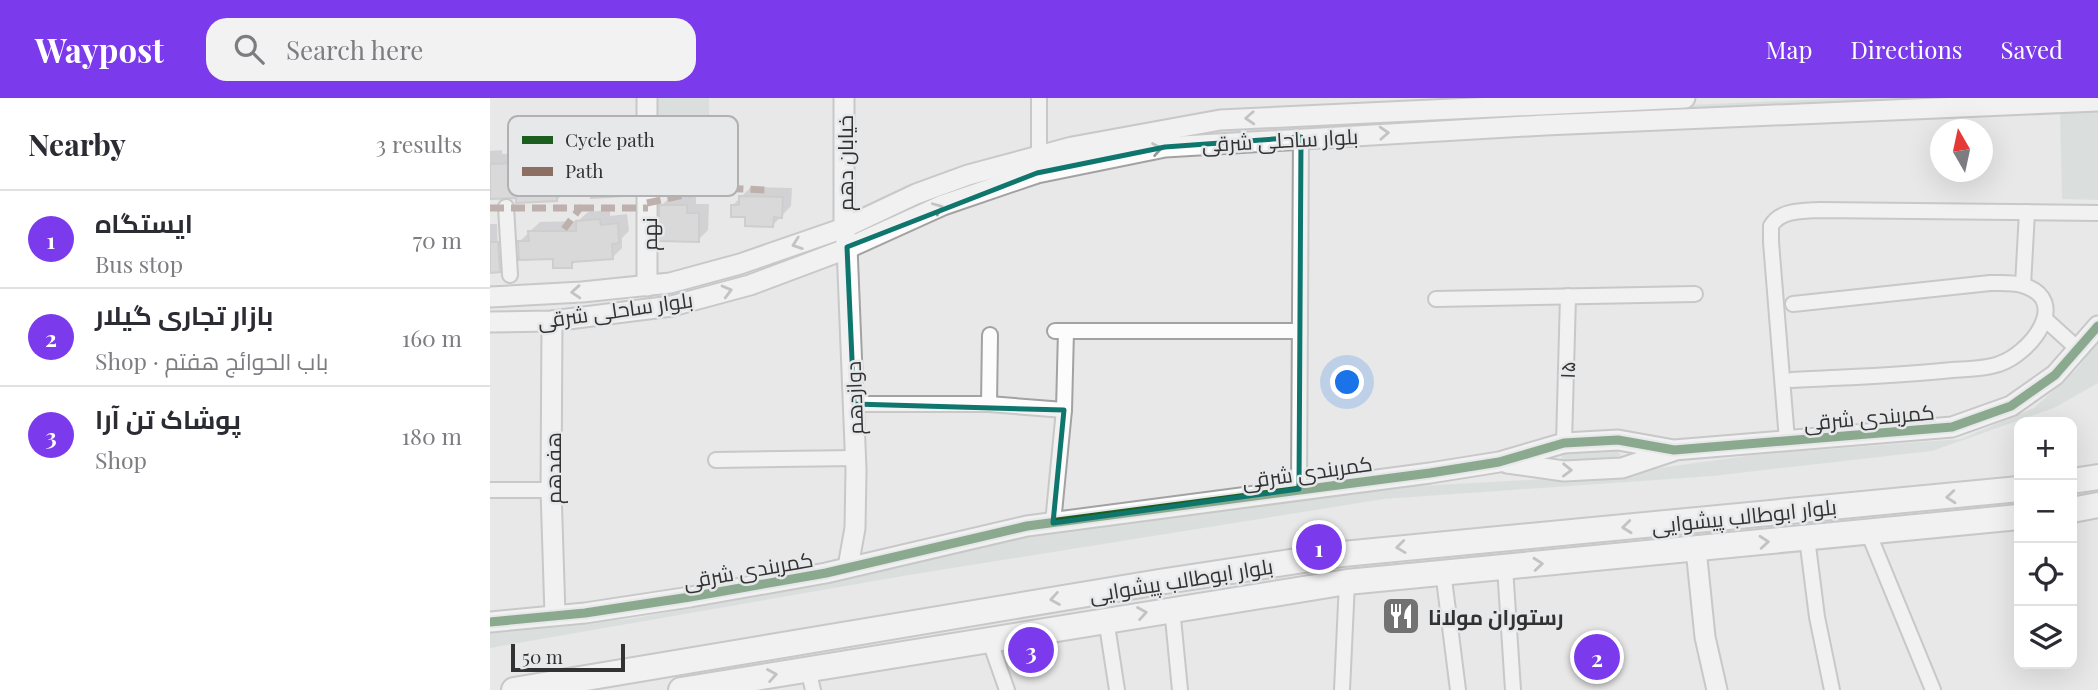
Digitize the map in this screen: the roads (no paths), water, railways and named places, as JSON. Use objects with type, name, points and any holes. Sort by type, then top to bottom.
[{"type":"highway","points":[[2077,480],[2098,477]]},
{"type":"highway","name":"بلوار ابوطالب پیشوایی","points":[[514,690],[1159,582],[1343,554],[2014,489]]},
{"type":"highway","points":[[2077,509],[2098,505]]},
{"type":"highway","name":"بلوار ابوطالب پیشوایی","points":[[681,690],[810,680],[989,639],[1347,582],[2014,517]]},
{"type":"street","name":"نهم","points":[[647,98],[647,116]]},
{"type":"street","name":"خیابان دهم","points":[[844,98],[845,237]]},
{"type":"street","points":[[1039,98],[1039,155]]},
{"type":"street","name":"بلوار ساحلی شرقی","points":[[490,322],[552,320],[672,306],[750,285],[845,237],[929,190],[1039,155],[1220,120],[1299,116],[1412,105],[1685,98]]},
{"type":"street","name":"بلوار ساحلی شرقی","points":[[493,296],[647,286],[845,237],[1037,173],[1165,147],[1301,137],[2098,101]]},
{"type":"street","points":[[1299,116],[1299,489]]},
{"type":"street","name":"نهم","points":[[647,196],[647,286]]},
{"type":"street","points":[[493,296],[510,275],[506,207]]},
{"type":"street","points":[[1787,440],[1771,242],[1773,222],[1797,211],[2098,213]]},
{"type":"street","points":[[2023,285],[2027,212]]},
{"type":"street","name":"دوازدهم","points":[[845,237],[856,458],[856,528],[848,568]]},
{"type":"street","points":[[510,275],[531,295]]},
{"type":"street","points":[[1792,380],[1927,373],[1999,364],[2018,355],[2036,339],[2046,320],[2044,306],[2038,295],[2023,285],[1990,283],[1793,304]]},
{"type":"street","points":[[1436,299],[1695,293]]},
{"type":"street","name":"۱۵","points":[[1564,443],[1568,296]]},
{"type":"street","name":"هفدهم","points":[[552,320],[551,491],[555,615]]},
{"type":"street","points":[[2046,320],[2079,350]]},
{"type":"street","name":"کمربندی شرقی","points":[[1499,462],[1564,471],[1622,468],[1674,450],[1952,427],[2011,406],[2055,375],[2098,326]]},
{"type":"street","points":[[1053,523],[1065,410],[1060,331],[1300,331]]},
{"type":"street","points":[[989,404],[990,335]]},
{"type":"street","points":[[854,404],[989,404],[1065,410]]},
{"type":"street","name":"کمربندی شرقی","points":[[490,622],[690,597],[848,568],[1053,523],[1499,462],[1564,443],[1618,440],[1674,450]]},
{"type":"street","points":[[716,460],[856,458]]},
{"type":"street","points":[[490,490],[551,491]]},
{"type":"street","points":[[1868,532],[1933,690]]},
{"type":"street","points":[[1807,538],[1817,617],[1832,690]]},
{"type":"street","points":[[1696,549],[1705,637],[1717,690]]},
{"type":"street","points":[[1505,567],[1513,690]]},
{"type":"street","points":[[1443,571],[1458,690]]},
{"type":"street","points":[[1342,690],[1347,582]]},
{"type":"street","points":[[1172,608],[1180,690]]},
{"type":"street","points":[[1106,620],[1117,690]]},
{"type":"street","points":[[989,639],[1007,690]]},
{"type":"place","name":"ایستگاه","points":[[1319,547]]},
{"type":"place","name":"رستوران مولانا","points":[[1401,616]]},
{"type":"place","name":"پوشاک تن آرا","points":[[1031,650]]},
{"type":"place","name":"بازار تجاری گیلار","points":[[1597,657]]}]
